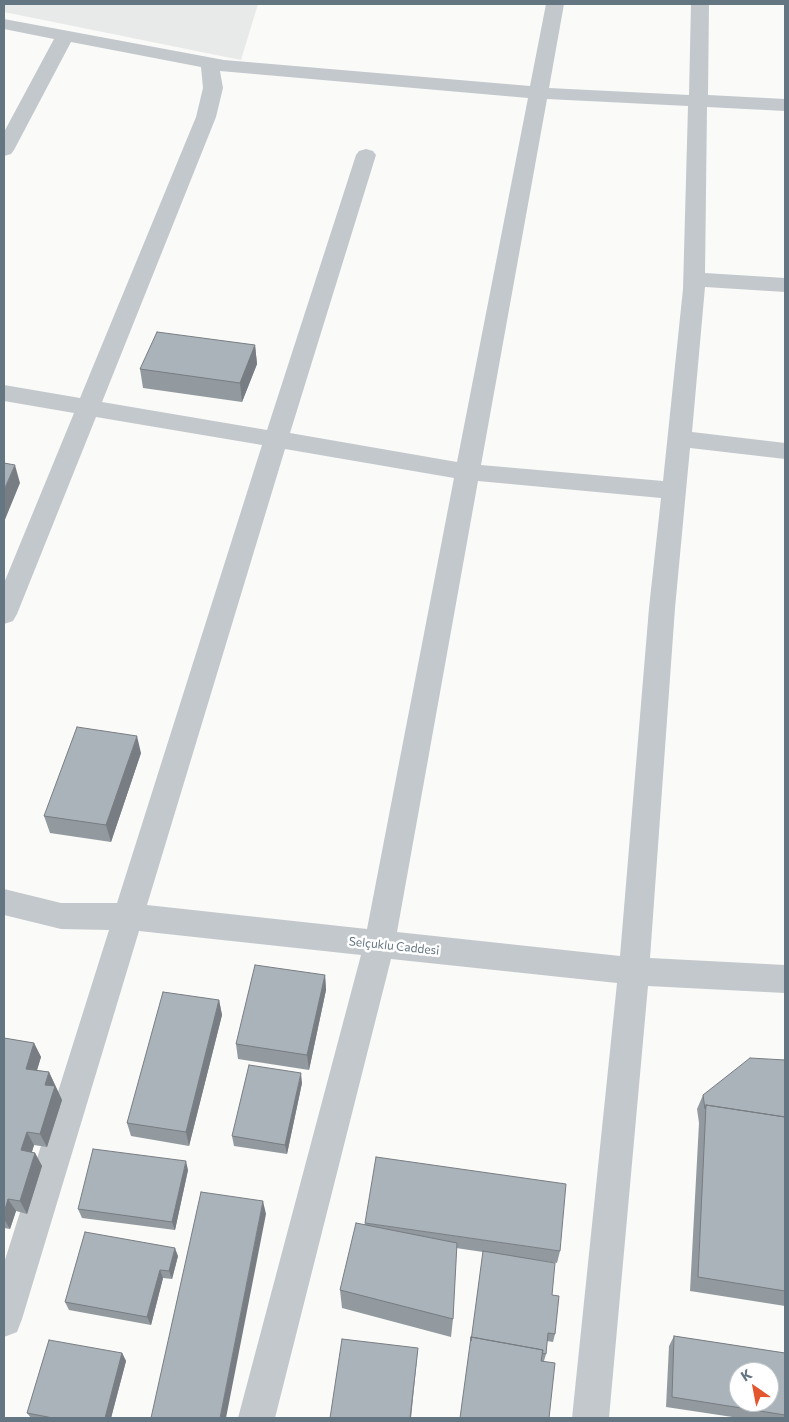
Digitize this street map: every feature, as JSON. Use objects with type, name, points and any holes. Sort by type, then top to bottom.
[{"type":"street","points":[[256,1418],[379,944],[555,4]]},
{"type":"street","points":[[590,1418],[634,971],[662,608],[694,279],[700,4]]},
{"type":"street","points":[[4,24],[210,63],[539,93],[785,105]]},
{"type":"street","points":[[4,150],[65,36]]},
{"type":"street","points":[[4,614],[86,407],[206,117],[213,88],[210,63]]},
{"type":"street","points":[[4,1319],[130,917],[276,439],[366,155]]},
{"type":"street","points":[[694,279],[785,285]]},
{"type":"street","points":[[4,393],[468,472],[674,490]]},
{"type":"street","points":[[679,439],[785,451]]},
{"type":"street","name":"Selçuklu Caddesi","points":[[4,902],[61,916],[130,917],[634,971],[785,979]]},
{"type":"shaded area","points":[[4,4],[258,4],[241,60],[4,12]]},
{"type":"building","points":[[157,332],[255,345],[240,383],[140,369]]},
{"type":"building","points":[[4,463],[15,465],[4,490]]},
{"type":"building","points":[[77,727],[137,736],[106,825],[44,816]]},
{"type":"building","points":[[255,965],[325,975],[307,1055],[236,1044]]},
{"type":"building","points":[[163,992],[219,1000],[186,1132],[127,1123]]},
{"type":"building","points":[[4,1038],[34,1043],[26,1069],[49,1072],[45,1085],[55,1086],[40,1134],[27,1132],[21,1150],[35,1153],[20,1201],[8,1199],[4,1213]]},
{"type":"building","points":[[750,1058],[785,1060],[785,1117],[706,1105],[705,1109],[703,1095]]},
{"type":"building","points":[[249,1065],[301,1073],[285,1145],[232,1136]]},
{"type":"building","points":[[706,1105],[785,1117],[785,1291],[698,1277]]},
{"type":"building","points":[[93,1149],[186,1161],[172,1222],[78,1209]]},
{"type":"building","points":[[376,1157],[566,1184],[560,1251],[365,1223]]},
{"type":"building","points":[[201,1192],[263,1201],[220,1418],[151,1418]]},
{"type":"building","points":[[356,1223],[457,1243],[453,1319],[340,1290]]},
{"type":"building","points":[[85,1232],[175,1248],[169,1271],[160,1270],[147,1317],[65,1302]]},
{"type":"building","points":[[483,1251],[555,1263],[552,1295],[559,1296],[555,1334],[548,1333],[546,1354],[542,1353],[543,1350],[472,1337]]},
{"type":"building","points":[[674,1336],[785,1353],[785,1415],[766,1412],[779,1412],[779,1362],[729,1362],[729,1406],[672,1397]]},
{"type":"building","points":[[471,1337],[543,1350],[541,1361],[555,1363],[549,1418],[460,1418]]},
{"type":"building","points":[[342,1339],[418,1348],[410,1418],[330,1418]]},
{"type":"building","points":[[49,1340],[122,1353],[105,1418],[53,1418],[27,1413]]}]
